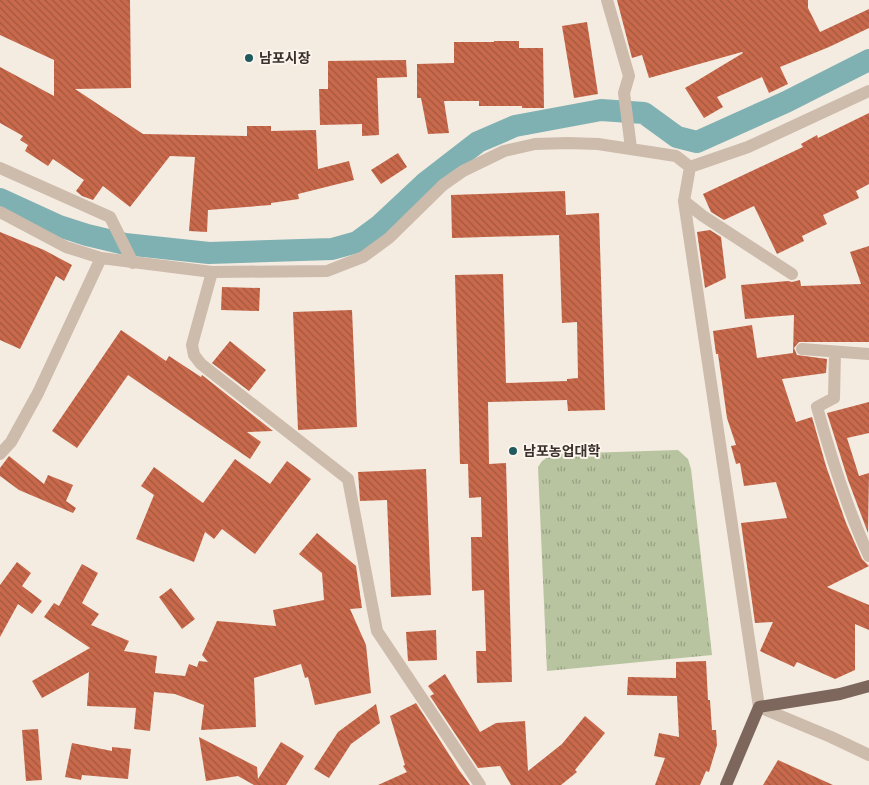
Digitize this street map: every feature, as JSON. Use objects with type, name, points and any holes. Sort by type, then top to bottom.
[{"type":"main road","points":[[726,785],[759,707],[840,694],[869,686]]},
{"type":"street","points":[[607,0],[630,76],[624,93],[631,148]]},
{"type":"street","points":[[690,167],[748,147],[869,91]]},
{"type":"street","points":[[0,212],[66,247],[101,258],[131,259],[212,272],[327,271],[362,257],[388,238],[443,185],[463,171],[504,152],[535,144],[598,144],[676,156],[690,167]]},
{"type":"street","points":[[690,167],[684,201],[753,680],[759,707],[869,755]]},
{"type":"street","points":[[0,168],[110,217],[131,259]]},
{"type":"street","points":[[684,201],[703,216],[792,274]]},
{"type":"street","points":[[0,454],[11,442],[38,393],[101,258]]},
{"type":"street","points":[[212,272],[192,345],[194,355],[201,364],[348,479],[377,631],[480,785]]},
{"type":"street","points":[[802,349],[869,354]]},
{"type":"street","points":[[835,352],[834,398],[817,407],[858,533],[869,556]]},
{"type":"green space","points":[[678,450],[688,459],[691,469],[712,655],[547,671],[538,467],[542,461],[553,454]]},
{"type":"building","points":[[0,0],[130,0],[131,88],[75,89],[143,134],[247,136],[247,126],[271,126],[271,131],[316,130],[318,169],[349,161],[354,180],[298,194],[299,199],[271,203],[271,205],[208,210],[207,232],[189,231],[195,157],[170,156],[130,207],[103,186],[93,200],[82,196],[76,191],[84,180],[53,159],[48,166],[25,151],[28,145],[20,140],[23,136],[0,123],[0,67],[54,96],[54,60],[0,35]]},
{"type":"building","points":[[617,0],[808,0],[808,8],[820,32],[869,9],[869,28],[780,67],[788,84],[769,93],[762,77],[717,97],[723,107],[704,118],[685,88],[743,53],[649,78],[642,55],[632,58]]},
{"type":"building","points":[[587,22],[598,94],[574,98],[562,26]]},
{"type":"building","points":[[519,41],[519,48],[543,48],[544,108],[479,106],[479,101],[444,101],[449,133],[428,134],[421,98],[417,98],[417,64],[454,63],[454,42]]},
{"type":"building","points":[[406,60],[407,77],[377,78],[379,135],[362,136],[362,124],[320,125],[319,89],[328,89],[328,61]]},
{"type":"building","points":[[869,113],[869,184],[856,191],[859,198],[823,215],[827,224],[802,236],[804,241],[777,254],[754,206],[724,220],[711,212],[703,194],[803,147],[801,144],[817,135],[818,138]]},
{"type":"building","points":[[398,153],[407,167],[381,184],[371,170]]},
{"type":"building","points":[[565,191],[566,215],[599,213],[605,410],[568,411],[567,400],[488,402],[489,464],[506,463],[512,682],[477,683],[476,651],[486,651],[484,590],[472,591],[471,537],[482,537],[481,497],[469,498],[468,464],[460,464],[455,275],[503,274],[506,383],[567,381],[567,379],[578,378],[577,322],[562,323],[559,235],[452,238],[451,195]]},
{"type":"building","points":[[710,230],[721,237],[726,278],[705,288],[697,232]]},
{"type":"building","points":[[0,232],[44,250],[72,265],[64,281],[56,276],[20,349],[0,340]]},
{"type":"building","points":[[869,246],[869,342],[799,342],[794,348],[797,355],[827,359],[826,373],[782,379],[796,422],[812,417],[826,466],[846,523],[862,559],[869,566],[827,587],[869,605],[869,630],[855,624],[855,670],[835,679],[797,662],[794,667],[760,651],[773,622],[755,623],[741,523],[787,518],[776,482],[744,486],[740,463],[736,464],[731,446],[736,445],[727,418],[713,331],[752,325],[757,358],[793,353],[794,315],[745,319],[741,285],[800,280],[801,286],[861,284],[850,252]]},
{"type":"building","points":[[222,287],[260,288],[259,311],[221,310]]},
{"type":"building","points":[[352,310],[357,427],[298,430],[293,312]]},
{"type":"building","points":[[121,330],[166,361],[169,356],[201,377],[202,375],[273,431],[247,432],[261,442],[250,459],[128,375],[77,448],[52,431]]},
{"type":"building","points":[[230,341],[266,370],[249,391],[212,363]]},
{"type":"building","points":[[869,402],[869,433],[847,438],[859,476],[869,473],[868,533],[848,480],[827,413]]},
{"type":"building","points":[[9,456],[44,484],[48,475],[73,485],[66,501],[76,508],[73,513],[19,490],[0,476],[0,468]]},
{"type":"building","points":[[235,459],[270,484],[287,461],[311,479],[255,554],[222,529],[214,539],[205,532],[194,562],[136,539],[154,495],[141,486],[154,467],[203,503]]},
{"type":"building","points":[[426,469],[431,595],[391,597],[387,500],[360,501],[358,472]]},
{"type":"building","points":[[317,533],[356,566],[362,608],[350,609],[366,645],[371,693],[315,705],[308,677],[305,678],[301,664],[254,678],[256,727],[201,730],[204,705],[175,694],[154,692],[150,731],[134,729],[136,708],[87,706],[89,672],[42,698],[32,681],[90,648],[44,617],[54,603],[59,606],[82,564],[98,573],[82,603],[99,614],[91,625],[129,641],[124,651],[157,656],[155,673],[185,676],[189,664],[197,667],[199,661],[208,662],[202,655],[217,621],[276,626],[273,610],[324,600],[322,573],[299,554]]},
{"type":"building","points":[[17,562],[31,573],[22,586],[42,601],[32,614],[18,604],[0,637],[0,585]]},
{"type":"building","points":[[171,588],[195,619],[182,629],[159,597]]},
{"type":"building","points":[[436,630],[437,660],[408,661],[406,632]]},
{"type":"building","points":[[706,661],[708,700],[710,700],[712,730],[716,730],[717,745],[709,772],[706,771],[700,785],[655,785],[665,758],[654,756],[659,733],[679,737],[677,696],[627,695],[628,677],[676,678],[676,662]]},
{"type":"building","points":[[445,674],[480,732],[496,723],[525,721],[528,771],[562,744],[585,716],[605,733],[575,770],[577,772],[561,785],[511,785],[500,766],[478,768],[430,696],[434,694],[428,686]]},
{"type":"building","points":[[416,703],[470,785],[378,785],[407,772],[403,766],[405,765],[390,716]]},
{"type":"building","points":[[376,704],[380,723],[351,744],[329,778],[314,769],[338,732]]},
{"type":"building","points":[[38,729],[42,780],[26,781],[22,730]]},
{"type":"building","points":[[199,737],[257,767],[258,779],[281,742],[304,756],[286,785],[254,785],[238,776],[206,781]]},
{"type":"building","points":[[72,743],[112,751],[112,747],[131,749],[128,779],[82,775],[81,780],[65,777]]},
{"type":"building","points":[[778,760],[833,785],[763,785]]},
{"type":"waterway","points":[[0,199],[59,226],[125,244],[209,253],[332,249],[357,242],[380,225],[425,183],[478,142],[515,126],[601,110],[644,113],[677,137],[697,142],[786,102],[869,60]]},
{"type":"place","name":"남포시장","points":[[249,58]]},
{"type":"place","name":"남포농업대학","points":[[513,451]]}]
